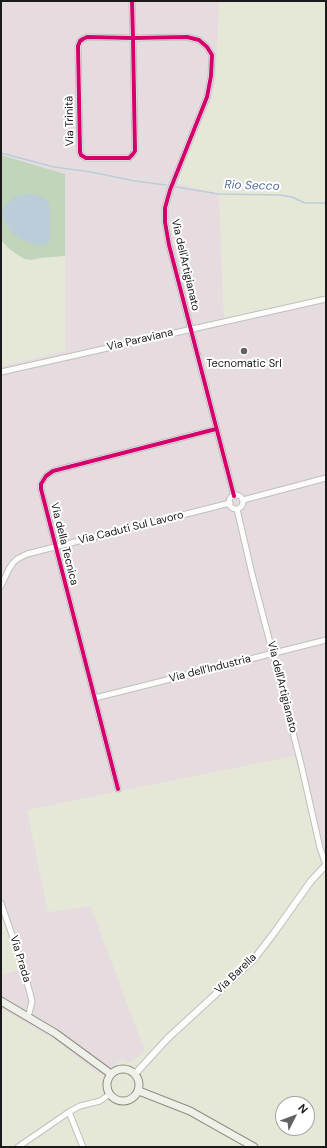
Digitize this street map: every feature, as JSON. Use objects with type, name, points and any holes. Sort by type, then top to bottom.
[{"type":"main road","points":[[1,1001],[55,1032],[111,1074]]},
{"type":"main road","points":[[124,1068],[136,1074],[139,1080],[140,1088],[132,1099],[122,1101],[110,1094],[107,1086],[108,1078],[111,1074],[124,1068]]},
{"type":"main road","points":[[139,1091],[190,1111],[254,1147]]},
{"type":"street","name":"Via Trinità","points":[[132,1],[132,38],[135,147],[133,154],[129,158],[84,157],[81,155],[79,149],[78,46],[80,41],[87,37],[132,38],[187,38],[199,40],[204,43]]},
{"type":"street","name":"Via dell'Artigianato","points":[[204,43],[212,55],[211,76],[207,97],[170,190],[165,212],[165,222],[190,329],[234,496]]},
{"type":"street","name":"Via Paraviana","points":[[1,372],[326,298]]},
{"type":"street","name":"Via della Tecnica","points":[[118,789],[41,489],[41,484],[49,473],[53,471],[216,429]]},
{"type":"street","points":[[243,500],[326,478]]},
{"type":"street","points":[[234,496],[240,496],[243,500],[242,505],[237,509],[232,507],[230,503],[230,500],[234,496]]},
{"type":"street","name":"Via Caduti Sul Lavoro","points":[[1,586],[13,563],[17,559],[34,552],[230,503]]},
{"type":"street","name":"Via dell'Artigianato","points":[[237,509],[252,574],[274,654],[301,764],[320,848],[326,865]]},
{"type":"street","name":"Via dell’Industria","points":[[95,698],[326,640]]},
{"type":"street","name":"Via Barella","points":[[136,1074],[168,1038],[254,959],[316,875],[326,865]]},
{"type":"street","name":"Via Prada","points":[[1,903],[24,968],[31,997],[32,1002],[28,1017]]},
{"type":"street","points":[[18,1147],[69,1112],[80,1106],[96,1102],[110,1094]]},
{"type":"street","points":[[69,1112],[83,1147]]},
{"type":"shaded area","points":[[1,1],[218,1],[219,13],[216,80],[211,101],[177,183],[219,194],[279,307],[326,296],[326,855],[293,756],[48,911],[91,906],[145,1051],[132,1062],[128,1063],[123,1060],[101,1076],[55,1040],[1,1009],[1,975],[21,969],[1,915],[1,366],[65,351],[65,174],[1,155]]},
{"type":"green space","points":[[218,1],[326,1],[326,296],[224,320],[219,194],[177,183],[211,101],[216,80],[219,13]]},
{"type":"green space","points":[[1,155],[65,174],[65,256],[31,260],[24,259],[9,249],[2,241]]},
{"type":"green space","points":[[1,238],[9,249],[24,259],[31,260],[65,256],[65,351],[1,366]]},
{"type":"green space","points":[[294,756],[326,855],[326,1147],[1,1147],[1,1009],[55,1040],[101,1076],[123,1059],[128,1063],[132,1062],[145,1051],[91,906],[48,912],[27,810]]},
{"type":"green space","points":[[1,915],[21,969],[1,975]]},
{"type":"water","points":[[27,194],[37,195],[48,201],[50,209],[50,239],[48,243],[43,245],[38,246],[14,235],[4,219],[3,208],[13,198]]},
{"type":"waterway","name":"Rio Secco","points":[[1,153],[54,167],[166,185]]},
{"type":"waterway","name":"Rio Secco","points":[[176,187],[219,194],[280,195],[292,197],[305,203],[326,203]]},
{"type":"cycle path","points":[[132,1],[133,38],[135,151],[129,158],[86,158],[81,155],[80,152],[78,46],[80,41],[87,37],[133,38],[187,37],[199,40],[207,47],[212,55],[211,76],[207,97],[170,190],[165,208],[165,222],[169,245],[234,496]]},
{"type":"cycle path","points":[[118,789],[41,489],[41,484],[46,476],[53,471],[216,429]]},
{"type":"place","name":"Tecnomatic Srl","points":[[244,351]]}]
